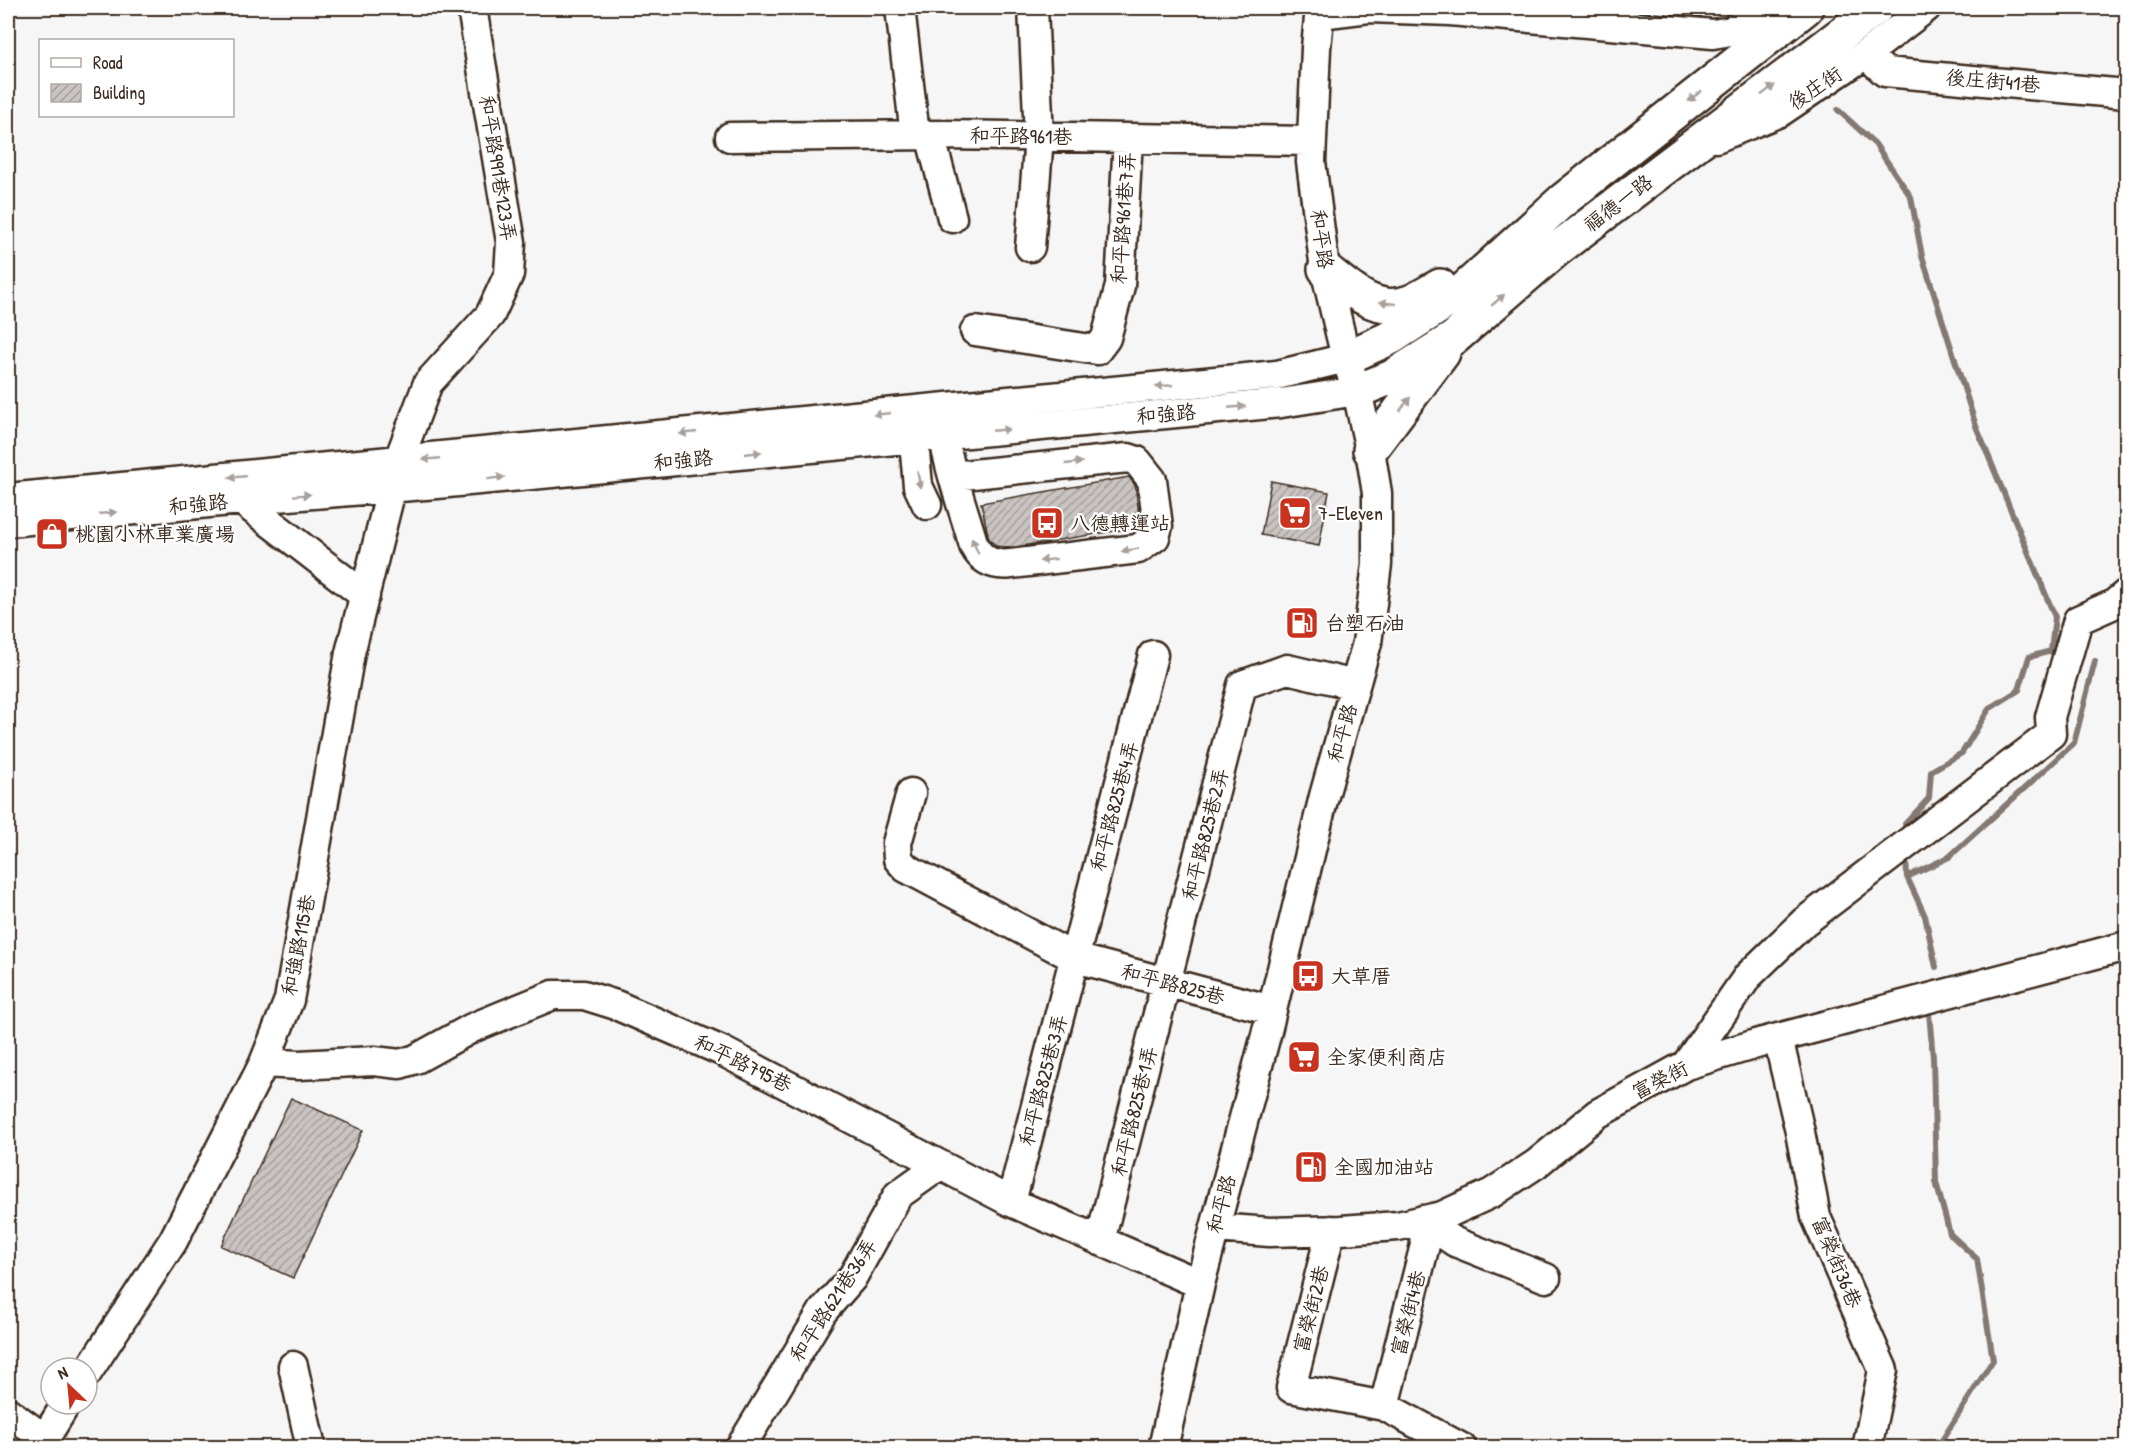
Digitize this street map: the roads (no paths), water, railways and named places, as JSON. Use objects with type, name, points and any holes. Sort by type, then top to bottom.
[{"type":"main road","name":"福德一路","points":[[1346,358],[1392,337],[1460,293],[1562,201],[1806,8]]},
{"type":"main road","name":"福德一路","points":[[1357,391],[1392,378],[1454,339],[1556,250],[1876,8]]},
{"type":"main road","points":[[1325,269],[1360,298],[1393,306],[1409,302],[1447,283],[1562,201]]},
{"type":"main road","points":[[1370,450],[1454,339]]},
{"type":"street","name":"和平路991巷123弄","points":[[395,475],[428,383],[490,315],[509,274],[511,242],[472,8]]},
{"type":"street","points":[[900,8],[922,135],[952,218]]},
{"type":"street","points":[[1030,247],[1039,137],[1033,8]]},
{"type":"street","points":[[1320,11],[1369,8],[1450,11],[1713,34],[1731,32],[1765,8]]},
{"type":"street","name":"後庄街","points":[[1691,148],[1780,112],[1866,54],[1926,8]]},
{"type":"street","name":"和平路","points":[[1164,1448],[1200,1284],[1272,1010],[1324,796],[1367,643],[1377,564],[1377,493],[1370,450],[1325,269],[1311,162],[1320,11]]},
{"type":"street","name":"後庄街41巷","points":[[1866,54],[1885,72],[2127,94]]},
{"type":"street","name":"和平路961巷","points":[[730,137],[922,135],[1311,141]]},
{"type":"street","name":"和平路961巷7弄","points":[[975,331],[1097,350],[1106,338],[1120,286],[1128,138]]},
{"type":"street","name":"和強路","points":[[8,498],[395,475],[913,425],[1277,375],[1346,358]]},
{"type":"street","name":"和強路","points":[[941,422],[1281,403],[1357,391]]},
{"type":"street","points":[[941,422],[953,476],[943,507]]},
{"type":"street","points":[[913,425],[918,486],[943,507],[979,555],[991,563],[1003,565],[1138,549],[1155,537],[1158,526],[1152,480],[1137,461],[1128,458],[953,476]]},
{"type":"street","name":"和強路","points":[[8,522],[241,500],[395,475]]},
{"type":"street","name":"和強路115巷","points":[[98,1356],[173,1241],[264,1063],[289,1000],[350,653],[395,475]]},
{"type":"street","points":[[241,500],[365,596]]},
{"type":"street","points":[[1686,1065],[1748,976],[1803,922],[2051,734],[2050,717],[2078,620],[2115,604],[2127,594]]},
{"type":"street","name":"和平路825巷4弄","points":[[1075,958],[1153,655]]},
{"type":"street","name":"和平路825巷2弄","points":[[1167,982],[1242,686],[1287,669],[1355,685]]},
{"type":"street","name":"和平路825巷","points":[[911,793],[897,843],[898,859],[906,868],[1075,958],[1272,1010]]},
{"type":"street","name":"富榮街","points":[[1215,1228],[1270,1232],[1331,1230],[1398,1226],[1442,1216],[1492,1193],[1536,1164],[1597,1114],[1686,1065],[1778,1038],[2127,946]]},
{"type":"street","name":"和平路825巷3弄","points":[[1011,1202],[1075,958]]},
{"type":"street","name":"和平路825巷1弄","points":[[1100,1241],[1167,982]]},
{"type":"street","name":"和平路795巷","points":[[264,1063],[298,1065],[374,1061],[400,1064],[416,1059],[472,1028],[553,995],[584,995],[616,1005],[723,1051],[1011,1202],[1200,1284]]},
{"type":"street","name":"富榮街36巷","points":[[1778,1038],[1800,1132],[1816,1216],[1883,1370],[1867,1448]]},
{"type":"street","name":"和平路621巷36弄","points":[[740,1448],[823,1311],[852,1278],[898,1195],[940,1166]]},
{"type":"street","points":[[1423,1221],[1455,1242],[1546,1278]]},
{"type":"street","name":"富榮街4巷","points":[[1384,1406],[1425,1245],[1423,1221]]},
{"type":"street","name":"富榮街2巷","points":[[1331,1230],[1291,1388],[1384,1406]]},
{"type":"street","points":[[293,1366],[311,1448]]},
{"type":"street","points":[[1384,1406],[1462,1448]]},
{"type":"street","points":[[8,1412],[42,1443],[59,1416]]},
{"type":"waterway","points":[[1838,110],[1875,144],[1911,197],[1922,256],[1976,426],[2055,617],[2051,651],[2029,657],[2019,690],[1989,709],[1962,753],[1931,771],[1929,798],[1905,824],[1906,833]]},
{"type":"waterway","points":[[1907,877],[1949,857],[2074,743],[2095,661]]},
{"type":"waterway","points":[[1906,855],[1907,877],[1925,916],[1936,967]]},
{"type":"waterway","points":[[1929,1013],[1933,1058],[1936,1182],[1950,1234],[1977,1259],[1993,1360],[1937,1448]]},
{"type":"place","name":"7-Eleven","points":[[1295,513]]},
{"type":"place","name":"八德轉運站","points":[[1047,523]]},
{"type":"place","name":"桃園小林車業廣場","points":[[52,534]]},
{"type":"place","name":"台塑石油","points":[[1302,623]]},
{"type":"place","name":"大草厝","points":[[1308,976]]},
{"type":"place","name":"全家便利商店","points":[[1304,1057]]},
{"type":"place","name":"全國加油站","points":[[1311,1167]]}]
